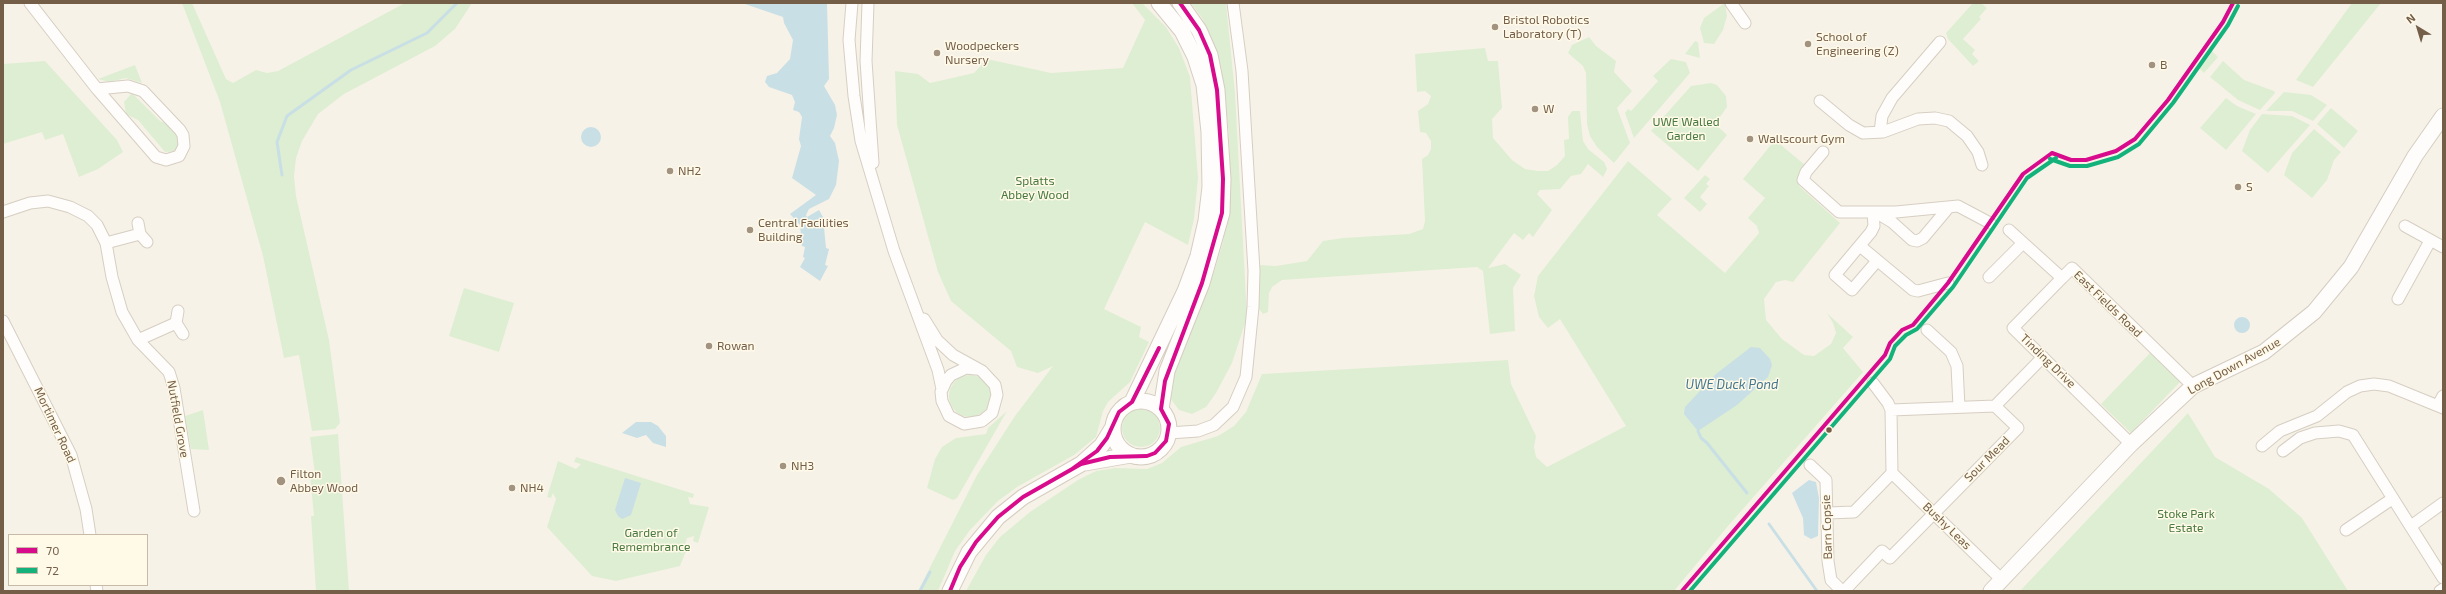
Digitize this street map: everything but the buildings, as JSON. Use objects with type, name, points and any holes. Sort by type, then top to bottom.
[{"type":"street","points":[[30,3],[97,89],[151,153],[160,159],[172,159],[182,151],[184,146],[183,135],[150,98],[134,86],[97,89]]},
{"type":"street","points":[[852,3],[849,40],[854,96],[861,141],[894,251],[938,370],[942,389],[942,401],[949,416],[964,424],[982,421],[992,413],[996,404],[997,395],[990,377],[953,355],[937,340],[914,304]]},
{"type":"street","points":[[868,3],[867,88],[876,189]]},
{"type":"street","points":[[950,591],[969,552],[998,517],[1023,497],[1081,464],[1102,445],[1113,427],[1119,412],[1132,402],[1185,291],[1198,256],[1206,221],[1210,187],[1209,132],[1204,86],[1195,57],[1182,31],[1159,3]]},
{"type":"street","points":[[1161,410],[1167,371],[1202,283],[1222,213],[1222,165],[1217,90],[1207,49],[1199,30],[1180,3]]},
{"type":"street","points":[[1169,433],[1198,431],[1214,425],[1233,408],[1246,377],[1253,314],[1254,270],[1242,77],[1233,3]]},
{"type":"street","points":[[1731,3],[1745,23]]},
{"type":"street","points":[[1880,132],[1882,116],[1892,98],[1940,42]]},
{"type":"street","points":[[115,88],[116,112]]},
{"type":"street","points":[[1820,101],[1857,130],[1880,132],[1918,119],[1945,120],[1956,126],[1967,136],[1978,152],[1982,165]]},
{"type":"street","name":"Long Down Avenue","points":[[1991,591],[2132,444],[2192,386],[2244,362],[2276,344],[2301,325],[2328,298],[2351,267],[2415,156],[2443,116]]},
{"type":"street","points":[[1823,152],[1804,175],[1805,183],[1839,212],[1896,212],[1960,207],[1990,224]]},
{"type":"street","name":"Nutfield Grove","points":[[3,212],[30,203],[48,201],[59,203],[88,216],[97,225],[106,243],[112,277],[122,312],[138,340],[169,372],[174,388],[194,511]]},
{"type":"street","points":[[1873,212],[1888,219],[1912,240],[1917,241],[1924,238],[1949,207]]},
{"type":"street","points":[[1873,212],[1873,229],[1835,275],[1852,290],[1877,260]]},
{"type":"street","points":[[106,243],[143,238],[138,223]]},
{"type":"street","points":[[2405,226],[2443,247]]},
{"type":"street","name":"East Fields Road","points":[[2009,230],[2062,278],[2072,268],[2192,386]]},
{"type":"street","points":[[2398,299],[2430,241]]},
{"type":"street","points":[[1989,277],[2022,243]]},
{"type":"street","points":[[1860,246],[1916,291],[1948,283]]},
{"type":"street","name":"Tinding Drive","points":[[2062,278],[2013,328],[2132,444]]},
{"type":"street","points":[[178,311],[176,323],[183,334]]},
{"type":"street","name":"Mortimer Road","points":[[3,321],[71,455],[86,508],[90,534]]},
{"type":"street","points":[[138,340],[176,323]]},
{"type":"street","points":[[1927,330],[1951,352],[1956,366],[1959,407]]},
{"type":"street","points":[[1891,410],[1995,406],[2044,357]]},
{"type":"street","points":[[942,389],[951,374],[962,369],[975,369]]},
{"type":"street","points":[[1828,513],[1854,512],[1892,473],[1891,410],[1888,403],[1872,383]]},
{"type":"street","points":[[2262,446],[2280,430],[2317,416],[2347,392],[2360,386],[2374,384],[2389,386],[2441,403]]},
{"type":"street","points":[[1081,464],[1131,455],[1148,456],[1155,453],[1166,441],[1169,433],[1166,416],[1161,410],[1148,402],[1132,402]]},
{"type":"street","name":"Sour Mead","points":[[1934,513],[2018,428],[1995,406]]},
{"type":"street","points":[[1113,427],[1118,444],[1131,455]]},
{"type":"street","points":[[2283,451],[2300,438],[2328,431],[2346,432],[2353,435],[2360,444],[2368,462],[2411,526],[2443,578]]},
{"type":"street","name":"Barn Copsie","points":[[1810,465],[1826,480],[1828,561],[1831,580],[1843,591]]},
{"type":"street","name":"Bushy Leas","points":[[1892,473],[2002,580]]},
{"type":"street","points":[[2346,530],[2392,499]]},
{"type":"street","points":[[2411,526],[2443,503]]},
{"type":"street","points":[[1843,591],[1882,551],[1890,558],[1934,513]]},
{"type":"green space","points":[[182,3],[192,3],[226,79],[233,83],[256,70],[267,73],[278,71],[405,3],[472,3],[455,29],[435,46],[344,94],[318,114],[302,141],[296,158],[294,176],[296,196],[329,340],[340,423],[335,429],[312,431],[299,355],[284,358],[263,256],[220,102]]},
{"type":"green space","name":"Splatts Abbey Wood","points":[[1132,3],[1142,3],[1166,27],[1179,48],[1190,77],[1198,178],[1194,219],[1188,245],[1145,222],[1104,309],[1141,327],[1139,337],[1149,342],[1130,382],[1108,402],[1103,411],[1096,437],[1074,455],[1017,487],[998,501],[970,530],[955,551],[938,591],[918,591],[977,475],[1015,416],[1053,366],[1038,373],[1017,367],[1011,351],[951,301],[938,272],[897,125],[895,71],[918,74],[930,83],[974,73],[987,59],[1051,73],[1123,68],[1145,20]]},
{"type":"green space","points":[[1191,3],[1226,3],[1235,93],[1247,317],[1232,363],[1216,393],[1206,407],[1192,414],[1179,410],[1170,398],[1173,389],[1168,388],[1214,272],[1223,242],[1227,219],[1230,171],[1229,134],[1221,66],[1213,41],[1202,18]]},
{"type":"green space","points":[[1725,3],[1727,16],[1723,30],[1714,44],[1704,43],[1700,28],[1704,18]]},
{"type":"green space","points":[[1973,3],[1981,3],[1987,8],[1979,17],[1981,19],[1963,39],[1975,50],[1972,54],[1979,61],[1973,66],[1948,39],[1946,33]]},
{"type":"green space","points":[[2352,3],[2381,3],[2313,87],[2296,80]]},
{"type":"green space","points":[[1589,37],[1596,46],[1616,61],[1614,72],[1632,91],[1617,108],[1630,143],[1614,163],[1597,147],[1590,136],[1587,124],[1586,73],[1583,66],[1568,53],[1572,45]]},
{"type":"green space","points":[[1695,41],[1698,42],[1700,58],[1685,54]]},
{"type":"green space","points":[[1485,48],[1488,61],[1498,61],[1502,108],[1492,119],[1493,138],[1512,160],[1525,169],[1538,171],[1548,171],[1557,165],[1565,156],[1564,140],[1569,139],[1568,117],[1572,111],[1580,111],[1583,141],[1588,149],[1604,162],[1607,169],[1603,177],[1588,164],[1581,174],[1571,176],[1560,189],[1540,190],[1537,194],[1552,210],[1533,237],[1529,233],[1523,240],[1514,233],[1488,268],[1505,264],[1521,275],[1513,288],[1515,331],[1490,334],[1483,271],[1477,267],[1282,280],[1272,287],[1269,293],[1268,312],[1263,314],[1259,309],[1260,265],[1276,266],[1307,261],[1323,241],[1343,238],[1409,234],[1423,229],[1425,221],[1422,159],[1428,155],[1431,149],[1431,141],[1426,133],[1420,132],[1418,111],[1428,104],[1431,96],[1425,91],[1417,92],[1415,54]]},
{"type":"green space","points":[[2211,50],[2218,57],[2204,73],[2198,67]]},
{"type":"green space","points":[[1671,59],[1686,62],[1690,73],[1634,138],[1625,113],[1628,109],[1631,111],[1658,81],[1653,76]]},
{"type":"green space","points":[[45,61],[117,140],[123,152],[98,169],[79,177],[63,134],[45,140],[42,132],[3,144],[3,64]]},
{"type":"green space","points":[[2223,61],[2244,80],[2274,91],[2275,93],[2260,110],[2238,100],[2210,77]]},
{"type":"green space","points":[[135,65],[142,83],[126,78],[109,82],[98,79]]},
{"type":"green space","name":"UWE Walled Garden","points":[[1711,83],[1717,85],[1726,96],[1727,107],[1715,124],[1727,135],[1698,171],[1651,131],[1691,86]]},
{"type":"green space","points":[[2284,92],[2311,95],[2327,105],[2313,121],[2292,111],[2266,111]]},
{"type":"green space","points":[[132,93],[160,121],[171,125],[181,142],[177,151],[165,152],[138,120],[126,114],[124,102]]},
{"type":"green space","points":[[2226,98],[2237,106],[2256,114],[2226,150],[2200,128]]},
{"type":"green space","points":[[2331,108],[2358,131],[2344,148],[2317,124]]},
{"type":"green space","points":[[2262,114],[2292,116],[2310,125],[2268,173],[2242,151],[2250,130]]},
{"type":"green space","points":[[2314,129],[2341,152],[2334,160],[2327,180],[2312,198],[2284,175],[2292,153]]},
{"type":"green space","points":[[1775,140],[1805,165],[1800,172],[1799,186],[1840,223],[1793,282],[1785,280],[1776,282],[1764,299],[1766,320],[1782,339],[1804,355],[1814,356],[1831,344],[1836,333],[1833,323],[1827,313],[1853,337],[1843,348],[1863,372],[1728,526],[1674,591],[966,591],[986,555],[1000,537],[1030,512],[1078,480],[1096,471],[1115,468],[1147,469],[1162,463],[1181,447],[1218,436],[1234,426],[1246,412],[1262,374],[1508,360],[1511,384],[1536,436],[1534,447],[1536,457],[1547,467],[1626,426],[1560,319],[1548,328],[1539,317],[1534,296],[1538,276],[1628,161],[1672,199],[1657,215],[1725,273],[1759,233],[1757,226],[1748,218],[1765,198],[1743,179]]},
{"type":"green space","points":[[1705,175],[1710,179],[1706,184],[1709,186],[1700,197],[1707,204],[1700,212],[1684,198]]},
{"type":"green space","points":[[464,288],[514,303],[499,352],[449,336]]},
{"type":"green space","points":[[2150,353],[2180,382],[2131,433],[2101,404]]},
{"type":"green space","points":[[970,375],[985,381],[991,396],[985,411],[970,417],[955,411],[949,396],[955,381]]},
{"type":"green space","points":[[1137,409],[1145,409],[1155,414],[1159,421],[1159,435],[1155,442],[1145,447],[1137,447],[1127,442],[1125,439],[1122,432],[1122,424],[1127,414],[1130,412]]},
{"type":"green space","points":[[203,410],[209,450],[191,449],[185,416]]},
{"type":"green space","points":[[1007,411],[957,498],[953,500],[927,488],[935,459],[942,447],[956,438],[986,434],[988,428]]},
{"type":"green space","name":"Stoke Park Estate","points":[[2188,413],[2215,457],[2269,489],[2302,518],[2348,591],[2020,591]]},
{"type":"green space","points":[[338,434],[349,591],[316,591],[311,516],[314,516],[310,475],[315,474],[310,437]]},
{"type":"green space","name":"Garden of Remembrance","points":[[576,457],[694,494],[693,498],[688,497],[690,504],[709,507],[698,543],[693,541],[694,536],[687,538],[685,545],[688,546],[680,566],[616,581],[592,576],[547,527],[556,499],[553,493],[551,498],[547,497],[558,461],[576,469],[581,464],[574,462]]},
{"type":"water","points":[[742,3],[827,3],[829,79],[824,86],[835,105],[837,115],[834,128],[830,136],[835,143],[839,161],[836,185],[829,199],[809,209],[806,215],[807,217],[819,210],[823,217],[826,248],[829,249],[825,265],[828,266],[820,281],[800,267],[805,258],[803,257],[805,247],[802,246],[800,225],[790,214],[816,195],[792,178],[801,146],[799,139],[802,117],[799,112],[793,110],[795,102],[792,95],[769,87],[765,82],[767,76],[777,73],[790,59],[793,40],[784,23],[783,17]]},
{"type":"water","points":[[591,127],[598,130],[601,137],[598,144],[591,147],[584,144],[581,137],[584,130]]},
{"type":"water","points":[[2239,317],[2245,317],[2250,322],[2248,331],[2245,333],[2239,333],[2234,328],[2234,322]]},
{"type":"water","name":"UWE Duck Pond","points":[[1751,347],[1760,348],[1770,359],[1772,365],[1768,377],[1737,405],[1698,431],[1684,414],[1685,407],[1716,374]]},
{"type":"water","points":[[636,422],[651,422],[658,426],[666,436],[666,447],[653,443],[646,435],[637,438],[622,433]]},
{"type":"water","points":[[625,478],[641,483],[631,515],[622,519],[618,516],[615,510]]},
{"type":"water","points":[[1809,480],[1816,482],[1819,498],[1818,536],[1811,539],[1804,535],[1803,518],[1792,493]]},
{"type":"waterway","points":[[282,175],[277,142],[287,116],[351,70],[427,33],[457,3]]},
{"type":"waterway","points":[[1698,431],[1701,438],[1707,443],[1747,493]]},
{"type":"waterway","points":[[1769,524],[1817,591]]},
{"type":"waterway","points":[[920,591],[930,572]]},
{"type":"transit line","name":"70","points":[[950,591],[960,567],[976,542],[998,517],[1023,497],[1081,464],[1110,457],[1147,456],[1155,453],[1166,441],[1169,424],[1161,409],[1165,381],[1202,283],[1222,213],[1223,179],[1217,90],[1210,55],[1199,30],[1180,3]]},
{"type":"transit line","name":"70","points":[[2052,153],[2071,160],[2086,160],[2116,151],[2135,139],[2168,100],[2223,22],[2233,3]]},
{"type":"transit line","name":"72","points":[[2050,159],[2070,166],[2087,166],[2118,157],[2139,144],[2173,103],[2228,25],[2238,6]]},
{"type":"transit line","name":"70","points":[[1682,591],[1885,355],[1890,343],[1902,330],[1913,325],[1948,283],[2023,174],[2052,153]]},
{"type":"transit line","name":"72","points":[[1690,591],[1890,359],[1895,346],[1906,335],[1917,329],[1953,287],[2027,178],[2056,158]]},
{"type":"transit line","name":"70","points":[[1072,469],[1097,451],[1107,438],[1119,412],[1132,402],[1159,348]]},
{"type":"place","name":"Bristol Robotics Laboratory (T)","points":[[1495,27]]},
{"type":"place","name":"School of Engineering (Z)","points":[[1808,44]]},
{"type":"place","name":"Woodpeckers Nursery","points":[[937,53]]},
{"type":"place","name":"B","points":[[2152,65]]},
{"type":"place","name":"W","points":[[1535,109]]},
{"type":"place","name":"Wallscourt Gym","points":[[1750,139]]},
{"type":"place","name":"NH2","points":[[670,171]]},
{"type":"place","name":"S","points":[[2238,187]]},
{"type":"place","name":"Central Facilities Building","points":[[750,230]]},
{"type":"place","name":"Rowan","points":[[709,346]]},
{"type":"place","name":"NH3","points":[[783,466]]},
{"type":"place","name":"Filton Abbey Wood","points":[[281,481]]},
{"type":"place","name":"NH4","points":[[512,488]]}]
